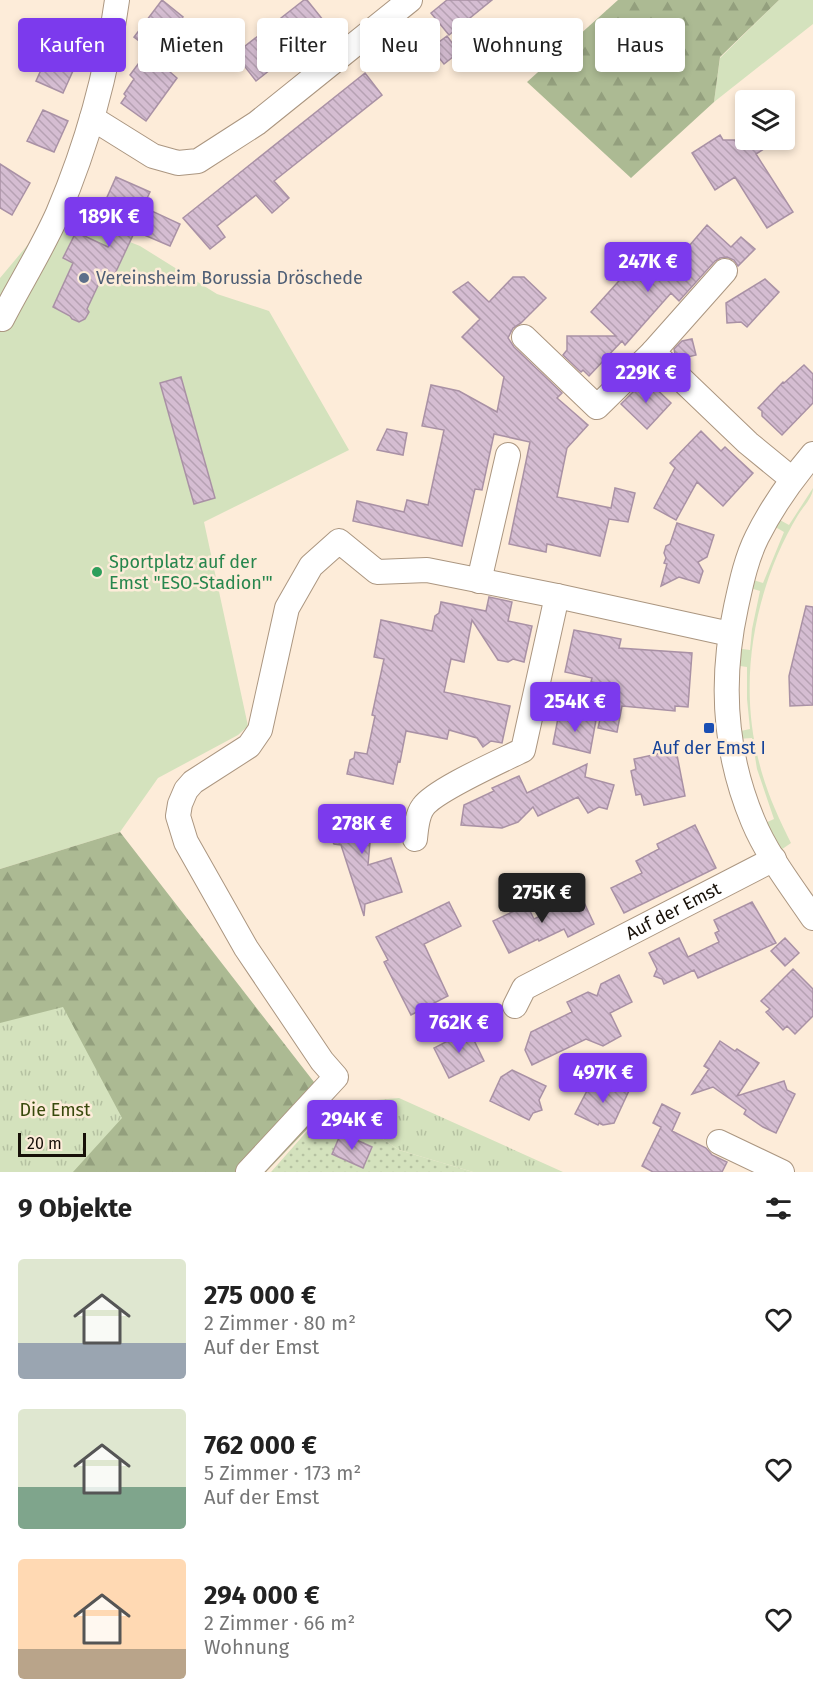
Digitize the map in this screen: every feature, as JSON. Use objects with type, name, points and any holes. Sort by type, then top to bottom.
[{"type":"street","points":[[2,319],[58,214],[92,118],[104,73],[117,0]]},
{"type":"street","points":[[92,118],[153,156],[178,163],[198,161],[257,123],[410,0]]},
{"type":"street","points":[[524,338],[597,407],[652,352],[725,270]]},
{"type":"street","points":[[652,352],[748,443],[792,479]]},
{"type":"street","points":[[813,454],[776,502],[756,539],[741,581],[730,634],[726,698],[732,755],[742,793],[754,824],[813,918]]},
{"type":"street","points":[[479,581],[508,456]]},
{"type":"street","points":[[248,1172],[336,1077],[322,1061],[246,948],[186,843],[178,816],[186,790],[193,782],[249,746],[260,730],[287,608],[311,566],[339,541],[377,572],[427,570],[730,634]]},
{"type":"street","points":[[415,839],[418,817],[424,805],[451,786],[523,750],[557,596]]},
{"type":"street","name":"Auf der Emst","points":[[514,1005],[524,988],[774,859]]},
{"type":"street","points":[[719,1142],[782,1172]]},
{"type":"green space","points":[[618,0],[779,0],[720,57],[714,102],[631,178],[527,82],[538,72],[583,72],[583,32],[595,21],[595,72],[685,72],[685,18],[598,18]]},
{"type":"green space","points":[[779,0],[813,0],[813,24],[714,102],[720,58]]},
{"type":"green space","points":[[77,221],[140,246],[217,294],[269,311],[349,450],[204,522],[248,726],[238,735],[158,778],[120,832],[0,869],[0,278],[31,241]]},
{"type":"green space","points":[[813,488],[810,498],[784,540],[768,580],[760,606],[751,658],[750,710],[753,736],[765,783],[791,843],[778,852],[763,824],[774,819],[757,769],[752,738],[737,739],[736,732],[750,729],[747,667],[733,665],[735,648],[750,650],[760,591],[747,587],[750,579],[763,583],[784,532],[772,525],[778,519],[789,525]]},
{"type":"green space","points":[[120,832],[331,1104],[266,1172],[0,1172],[0,869]]},
{"type":"green space","name":"Die Emst","points":[[63,1007],[122,1118],[73,1172],[0,1172],[0,1023]]},
{"type":"green space","points":[[399,1098],[563,1172],[473,1172],[399,1150],[331,1104]]},
{"type":"green space","points":[[331,1104],[399,1150],[473,1172],[271,1172]]},
{"type":"building","points":[[162,0],[183,17],[182,18],[148,18]]},
{"type":"building","points":[[307,0],[321,18],[281,18]]},
{"type":"building","points":[[447,0],[492,0],[470,18],[452,18],[452,33],[449,35],[440,24],[440,18],[435,18],[431,13]]},
{"type":"building","points":[[447,36],[452,43],[452,58],[444,64],[440,59],[440,41]]},
{"type":"building","points":[[257,37],[257,72],[267,72],[256,81],[245,67],[245,46]]},
{"type":"building","points":[[138,64],[138,72],[170,72],[177,78],[146,121],[121,103],[134,79],[130,75]]},
{"type":"building","points":[[40,72],[72,72],[63,93],[36,81]]},
{"type":"building","points":[[365,73],[382,95],[274,181],[289,198],[272,213],[256,195],[217,226],[225,237],[210,249],[183,218]]},
{"type":"building","points":[[43,110],[68,121],[54,152],[27,141]]},
{"type":"building","points":[[720,135],[723,140],[735,140],[735,150],[762,150],[756,154],[793,212],[767,228],[735,177],[715,190],[692,153]]},
{"type":"building","points":[[0,164],[30,183],[12,215],[0,208]]},
{"type":"building","points":[[116,177],[150,192],[143,207],[180,224],[170,246],[135,231],[112,280],[103,275],[87,309],[89,312],[85,319],[79,322],[53,307],[73,263],[63,258],[76,232],[108,247],[123,213],[104,204]]},
{"type":"building","points":[[707,225],[731,247],[741,237],[755,249],[738,266],[734,260],[727,257],[715,261],[679,301],[671,293],[625,345],[622,341],[589,376],[583,370],[581,372],[563,355],[567,350],[567,336],[616,336],[591,312],[626,273],[614,261],[641,244],[671,267]]},
{"type":"building","points":[[513,277],[524,277],[546,298],[513,328],[508,338],[514,347],[562,393],[557,398],[588,425],[567,448],[557,497],[611,508],[615,488],[635,493],[628,522],[609,519],[600,556],[547,544],[546,552],[509,544],[530,442],[494,434],[482,490],[475,489],[462,546],[353,521],[357,501],[404,512],[407,500],[428,505],[444,430],[422,426],[431,385],[459,391],[497,412],[504,377],[462,337],[480,319],[453,292],[468,282],[489,302]]},
{"type":"building","points":[[765,279],[779,292],[747,327],[741,322],[727,323],[726,303]]},
{"type":"building","points":[[692,339],[696,355],[680,359],[674,349],[682,341]]},
{"type":"building","points":[[804,365],[813,374],[813,403],[782,435],[762,416],[762,411],[758,408],[783,382]]},
{"type":"building","points":[[181,377],[215,498],[194,504],[160,383]]},
{"type":"building","points":[[646,379],[671,403],[647,429],[621,404]]},
{"type":"building","points":[[387,429],[407,433],[403,455],[377,450]]},
{"type":"building","points":[[701,431],[721,451],[725,447],[753,473],[723,506],[697,482],[676,520],[654,508],[675,468],[670,463]]},
{"type":"building","points":[[677,523],[714,535],[707,557],[698,562],[703,571],[699,583],[679,577],[661,586],[667,564],[664,563],[666,558],[664,553],[666,546],[670,544]]},
{"type":"building","points":[[489,597],[512,602],[508,621],[532,626],[524,662],[513,659],[508,662],[498,660],[472,620],[464,662],[451,659],[444,692],[510,706],[502,743],[491,741],[483,747],[477,738],[449,730],[447,739],[406,731],[393,784],[347,774],[350,760],[354,758],[355,752],[367,754],[375,716],[372,715],[384,659],[374,657],[381,620],[432,631],[441,602],[486,611]]},
{"type":"building","points":[[806,606],[813,607],[813,705],[790,706],[789,676]]},
{"type":"building","points":[[574,630],[621,639],[619,648],[692,653],[688,707],[675,706],[675,711],[622,706],[617,732],[598,728],[608,685],[591,682],[592,678],[565,672]]},
{"type":"building","points":[[559,713],[596,720],[590,753],[553,744]]},
{"type":"building","points":[[676,750],[685,796],[644,805],[641,794],[636,795],[631,771],[636,769],[634,759]]},
{"type":"building","points":[[587,764],[585,777],[614,785],[607,809],[599,807],[588,813],[578,797],[538,816],[533,807],[518,822],[502,828],[461,825],[464,805],[494,791],[492,788],[519,776],[527,793]]},
{"type":"building","points":[[330,807],[373,810],[368,865],[391,858],[402,892],[365,904],[364,916],[341,845],[334,844],[327,832]]},
{"type":"building","points":[[695,825],[716,868],[624,913],[611,888],[642,873],[636,861],[659,849],[657,844]]},
{"type":"building","points":[[581,896],[594,924],[568,937],[564,929],[509,953],[493,921],[527,905],[534,919]]},
{"type":"building","points":[[449,902],[461,926],[424,944],[448,996],[411,1015],[384,962],[388,960],[376,937]]},
{"type":"building","points":[[752,902],[776,943],[698,978],[694,970],[664,984],[662,979],[654,976],[657,969],[649,953],[679,938],[688,957],[719,942],[715,933],[719,931],[714,920]]},
{"type":"building","points":[[785,938],[799,953],[785,966],[771,951]]},
{"type":"building","points":[[793,969],[813,989],[813,1016],[795,1034],[787,1026],[783,1030],[766,1012],[770,1009],[761,1001]]},
{"type":"building","points":[[619,975],[632,1002],[610,1013],[621,1036],[603,1046],[586,1039],[532,1065],[525,1050],[531,1032],[572,1012],[567,1002],[588,992],[597,996],[601,984]]},
{"type":"building","points":[[469,1030],[484,1061],[449,1078],[434,1048]]},
{"type":"building","points":[[720,1041],[759,1063],[737,1096],[784,1081],[787,1090],[795,1094],[776,1133],[744,1114],[746,1110],[713,1087],[692,1094],[709,1069],[704,1066]]},
{"type":"building","points":[[512,1070],[546,1086],[539,1100],[542,1110],[533,1113],[529,1120],[490,1101],[501,1077]]},
{"type":"building","points":[[634,1080],[614,1123],[603,1125],[599,1123],[598,1125],[575,1114],[590,1085],[601,1091]]},
{"type":"building","points":[[662,1104],[680,1113],[672,1131],[706,1148],[712,1155],[727,1162],[722,1172],[653,1172],[642,1166],[661,1127],[653,1123]]},
{"type":"building","points":[[341,1133],[372,1147],[363,1168],[332,1154]]},
{"type":"place","name":"Vereinsheim Borussia Dröschede","points":[[84,278]]},
{"type":"place","name":"Sportplatz auf der Emst \"ESO-Stadion'\"","points":[[97,572]]},
{"type":"place","name":"Auf der Emst I","points":[[709,728]]}]
